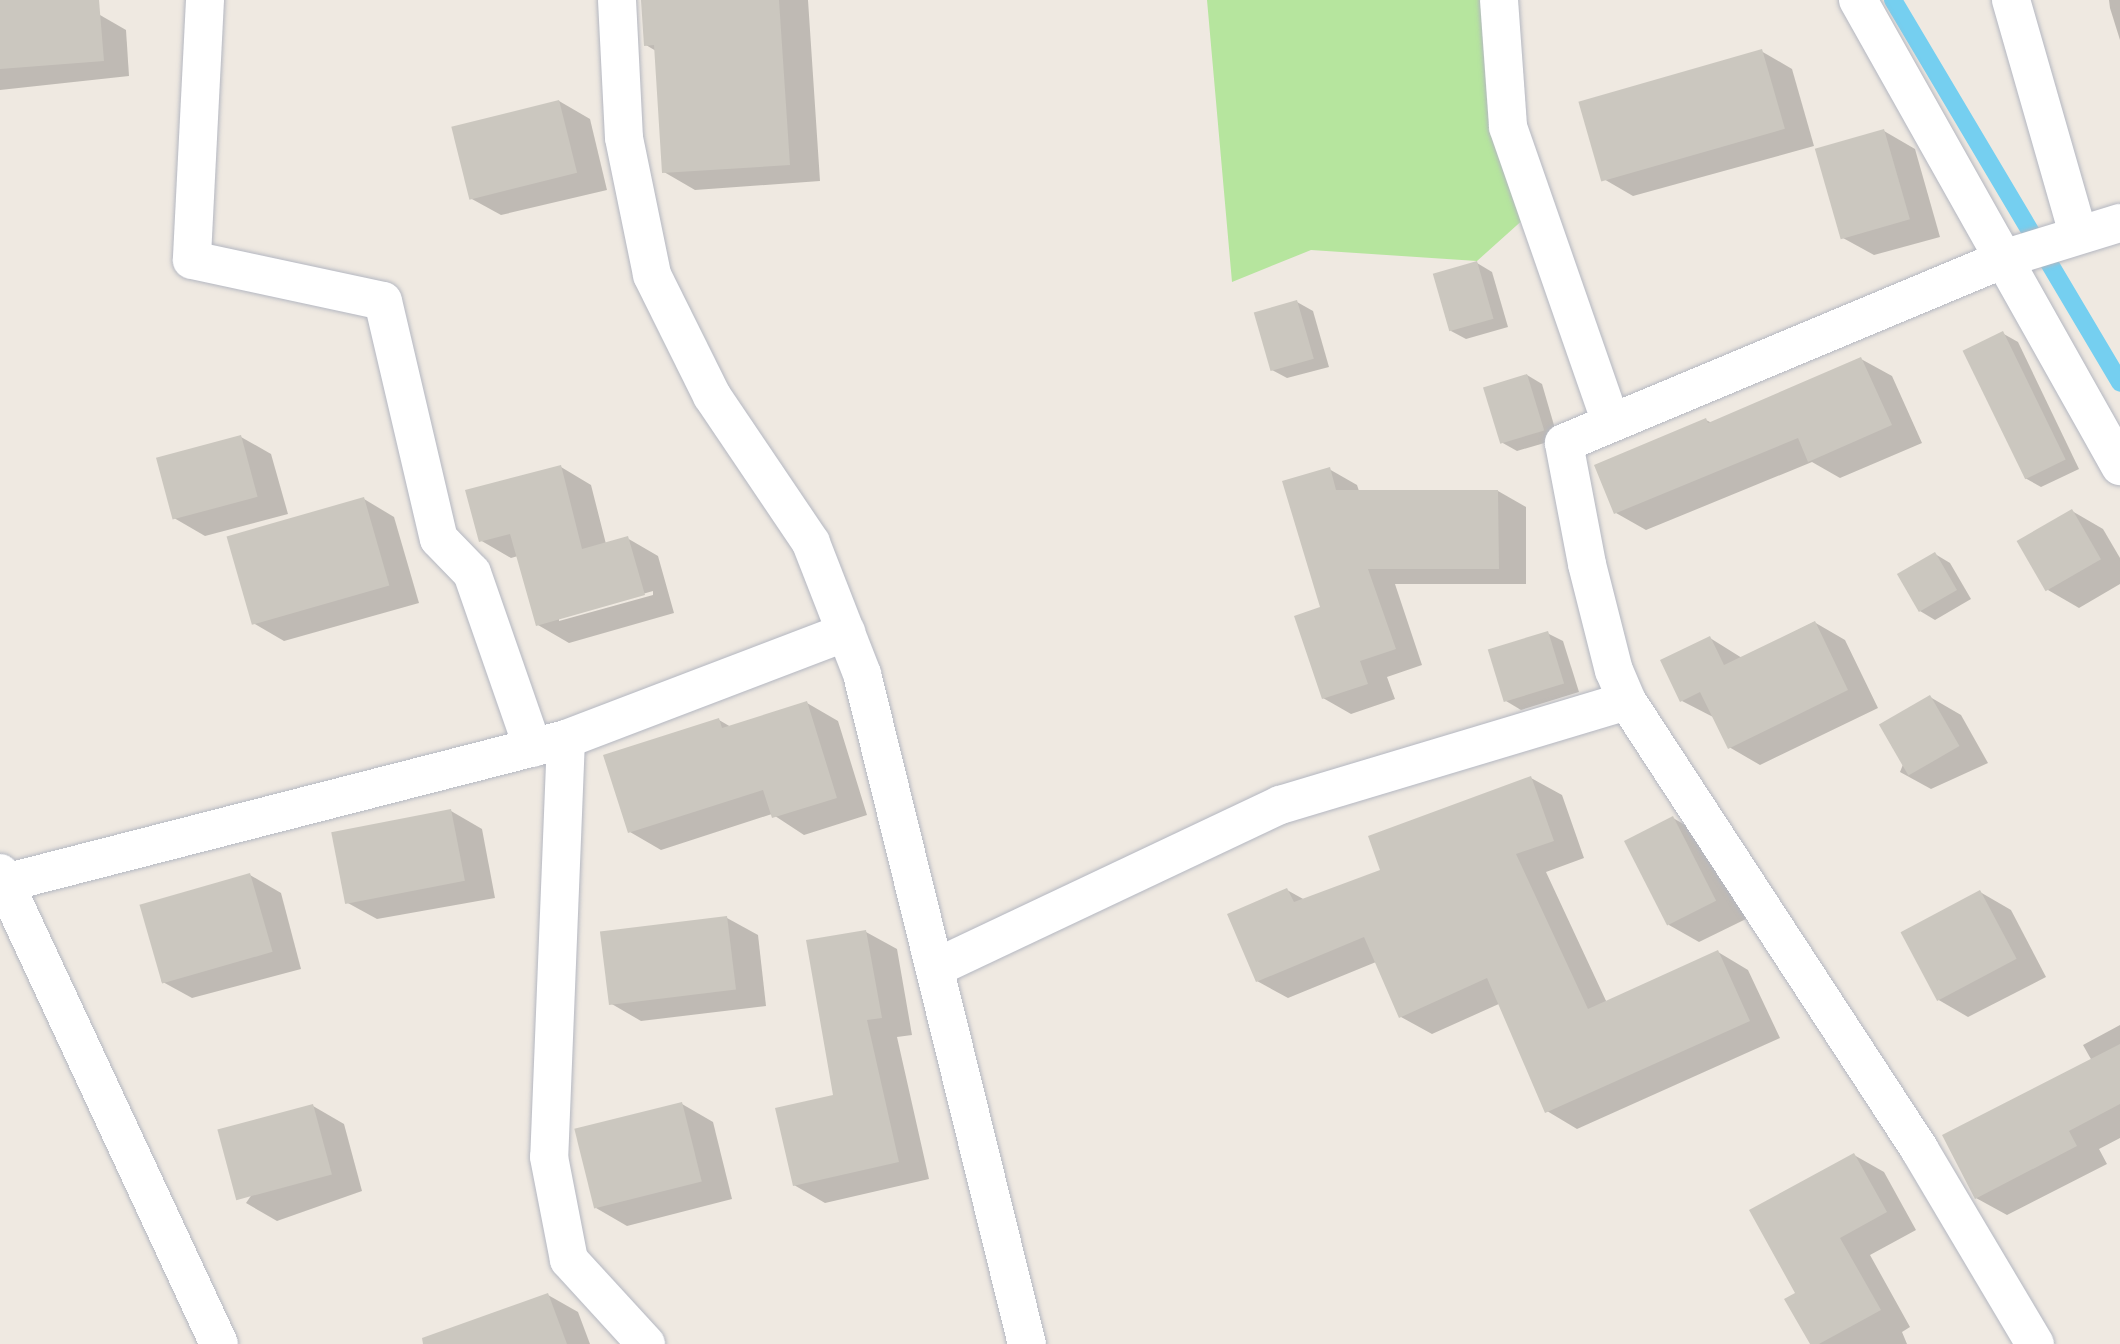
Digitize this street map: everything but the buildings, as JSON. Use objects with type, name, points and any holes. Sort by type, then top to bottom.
[{"type":"street","points":[[205,0],[192,260],[383,301],[439,539],[472,573],[550,744],[550,1157],[569,1260],[646,1344]]},
{"type":"street","points":[[617,0],[624,138],[652,275],[712,396],[811,543],[862,674],[1027,1344]]},
{"type":"street","points":[[1499,0],[1508,127],[1611,423]]},
{"type":"street","points":[[1858,0],[2006,258],[2120,466]]},
{"type":"street","points":[[2011,0],[2078,234]]},
{"type":"street","points":[[2035,1344],[1920,1150],[1627,701],[1614,671],[1587,564],[1564,443],[2006,258],[2120,223]]},
{"type":"street","points":[[219,1344],[2,878],[550,744],[846,632]]},
{"type":"street","points":[[934,968],[1280,805],[1627,701]]},
{"type":"green space","points":[[1207,0],[1499,0],[1536,208],[1477,261],[1311,250],[1232,282]]},
{"type":"waterway","points":[[1893,0],[2120,383]]}]
